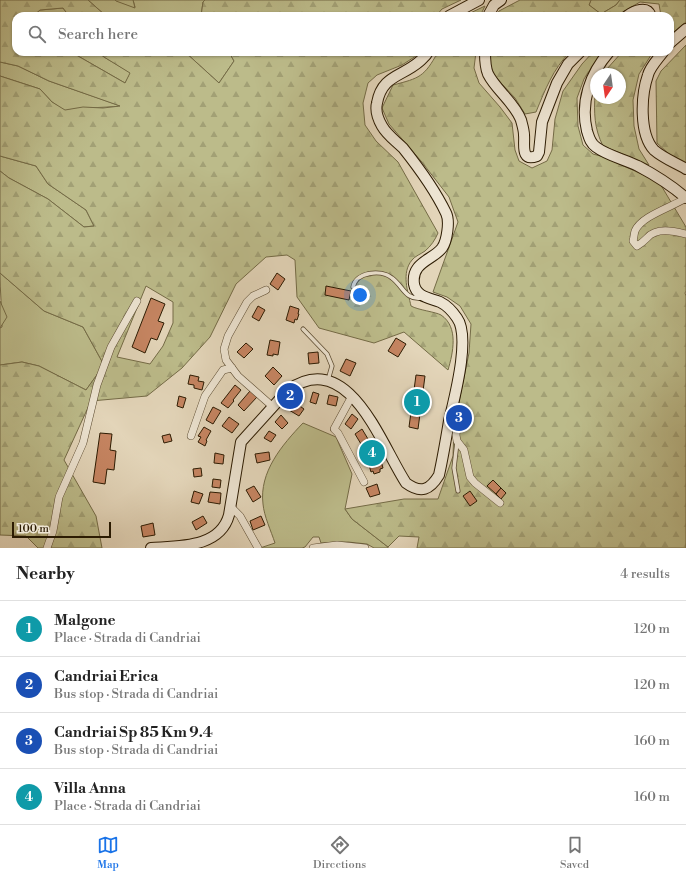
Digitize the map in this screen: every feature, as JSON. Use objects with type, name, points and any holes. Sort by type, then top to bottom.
[{"type":"main road","points":[[456,12],[479,0]]},
{"type":"main road","points":[[490,12],[494,5],[501,0]]},
{"type":"main road","points":[[633,12],[640,10],[650,12]]},
{"type":"main road","points":[[674,40],[686,29]]},
{"type":"main road","points":[[151,548],[199,546],[216,536],[227,522],[231,507],[241,442],[272,406],[297,383],[312,380],[328,382],[342,387],[352,396],[363,407],[406,483],[414,488],[422,490],[428,488],[434,483],[439,475],[458,384],[463,342],[459,320],[441,302],[426,298],[417,292],[414,285],[415,276],[420,265],[442,248],[448,231],[447,215],[435,192],[402,148],[383,128],[377,116],[376,105],[380,91],[390,78],[413,67],[424,56]]},
{"type":"main road","points":[[485,56],[487,72],[520,118],[524,135],[524,151],[527,156],[532,157],[536,156],[539,152],[542,122],[557,83],[568,64],[576,56]]},
{"type":"main road","points":[[605,56],[593,76],[585,100],[584,110],[590,140],[595,147],[637,166],[665,181],[686,198]]},
{"type":"main road","points":[[660,56],[648,74],[642,117],[644,128],[653,149],[686,170]]},
{"type":"street","points":[[686,198],[653,215],[643,222],[636,230],[633,241],[637,246],[644,242],[647,238],[665,230],[686,234]]},
{"type":"street","points":[[266,290],[253,296],[247,302],[228,336],[224,349],[226,360],[238,376],[272,406]]},
{"type":"street","points":[[47,548],[53,531],[59,497],[83,443],[97,385],[111,348],[137,301]]},
{"type":"street","points":[[191,436],[205,396],[223,370],[232,368]]},
{"type":"street","points":[[352,396],[334,429],[338,433],[364,482]]},
{"type":"street","points":[[451,414],[457,426],[457,441],[464,450],[470,477],[475,483],[500,503]]},
{"type":"street","points":[[231,507],[240,516],[258,548]]},
{"type":"street","points":[[313,548],[337,545],[365,548]]},
{"type":"lane","points":[[353,287],[354,283],[363,275],[375,273],[391,277],[406,294],[414,299],[426,298]]},
{"type":"lane","points":[[303,329],[328,354],[332,366],[328,382]]},
{"type":"lane","points":[[457,441],[454,468],[458,491]]},
{"type":"green space","points":[[0,0],[88,0],[102,12],[66,12],[63,8],[40,10],[38,12],[12,12],[12,56],[78,56],[125,83],[130,73],[103,56],[189,56],[219,83],[234,61],[231,56],[416,56],[402,65],[377,75],[368,83],[363,103],[365,125],[376,141],[398,162],[438,233],[429,247],[416,256],[409,265],[406,283],[411,306],[441,315],[447,320],[450,326],[453,348],[448,370],[404,332],[374,343],[319,328],[297,297],[295,260],[287,255],[266,257],[236,284],[210,337],[182,368],[147,396],[91,401],[64,460],[96,516],[102,548],[38,548],[26,536],[0,535],[0,365],[22,362],[39,366],[86,390],[104,365],[83,327],[44,311],[0,273],[0,171],[9,178],[48,199],[84,227],[94,226],[86,210],[48,184],[36,166],[0,156],[0,76],[40,89],[52,102],[65,110],[83,107],[103,108],[120,106],[49,81],[18,66],[0,62]],"holes":[[[146,286],[173,302],[173,323],[163,346],[150,364],[117,357]]]},
{"type":"green space","points":[[88,0],[115,0],[135,7],[133,0],[205,0],[203,2],[202,12],[102,12]]},
{"type":"green space","points":[[115,0],[133,0],[135,8],[116,1]]},
{"type":"green space","points":[[205,0],[461,0],[442,9],[439,12],[202,12],[203,2]]},
{"type":"green space","points":[[520,0],[591,0],[589,5],[598,12],[498,12]]},
{"type":"green space","points":[[591,0],[620,0],[616,5],[604,12],[598,12],[589,5]]},
{"type":"green space","points":[[620,0],[686,0],[686,22],[674,32],[674,12],[660,12],[659,4],[640,2],[623,12],[604,12],[616,5]]},
{"type":"green space","points":[[485,6],[482,12],[472,12]]},
{"type":"green space","points":[[63,8],[66,12],[38,12],[40,10]]},
{"type":"green space","points":[[686,45],[686,164],[669,154],[657,143],[656,81],[661,71]]},
{"type":"green space","points":[[78,56],[103,56],[131,73],[125,83]]},
{"type":"green space","points":[[189,56],[231,56],[234,61],[219,83]]},
{"type":"green space","points":[[436,56],[476,56],[474,68],[479,83],[512,123],[515,150],[519,161],[532,168],[547,161],[552,150],[555,119],[563,91],[589,56],[599,56],[584,79],[577,98],[578,126],[583,145],[593,154],[604,157],[659,182],[686,227],[686,548],[417,548],[419,537],[399,536],[388,547],[352,519],[345,509],[404,499],[438,499],[453,456],[454,426],[469,353],[471,324],[460,306],[447,297],[433,292],[458,222],[449,197],[421,161],[389,124],[382,108],[393,85],[415,78],[425,72]]},
{"type":"green space","points":[[489,56],[567,56],[554,73],[536,112],[525,114],[515,98],[491,71]]},
{"type":"green space","points":[[618,56],[650,56],[639,74],[633,100],[634,126],[639,149],[649,165],[603,146],[596,127],[595,104],[626,104],[626,68],[608,68]]},
{"type":"green space","points":[[0,62],[18,66],[49,81],[121,106],[65,111],[52,102],[40,89],[0,76]]},
{"type":"green space","points":[[0,156],[36,166],[48,184],[86,210],[94,226],[84,227],[48,199],[9,178],[0,171]]},
{"type":"green space","points":[[0,273],[44,311],[83,327],[104,365],[86,390],[39,366],[22,362],[0,365],[0,328],[2,327]]},
{"type":"green space","points":[[0,301],[7,317],[0,328]]},
{"type":"green space","points":[[303,423],[336,437],[352,474],[345,509],[352,519],[388,548],[374,548],[367,544],[348,542],[321,543],[319,537],[313,537],[305,547],[302,548],[260,548],[275,543],[266,518],[263,504],[263,492],[268,470],[287,440]]},
{"type":"building","points":[[277,273],[285,279],[278,290],[270,284]]},
{"type":"building","points":[[326,286],[351,291],[349,300],[325,295]]},
{"type":"building","points":[[151,298],[165,304],[158,321],[164,323],[157,340],[151,338],[145,353],[132,347]]},
{"type":"building","points":[[258,306],[265,310],[259,321],[252,317]]},
{"type":"building","points":[[290,306],[299,309],[297,320],[295,319],[294,323],[286,320]]},
{"type":"building","points":[[396,338],[406,344],[398,357],[388,351]]},
{"type":"building","points":[[270,340],[280,342],[278,355],[267,355]]},
{"type":"building","points":[[246,343],[253,349],[244,358],[237,352]]},
{"type":"building","points":[[318,352],[319,363],[309,364],[308,353]]},
{"type":"building","points":[[346,359],[356,363],[350,376],[340,371]]},
{"type":"building","points":[[273,367],[282,376],[274,385],[265,376]]},
{"type":"building","points":[[190,375],[199,377],[198,381],[204,382],[202,390],[194,388],[194,385],[188,384]]},
{"type":"building","points":[[416,375],[425,376],[418,429],[409,427]]},
{"type":"building","points":[[235,385],[241,390],[228,408],[221,403]]},
{"type":"building","points":[[250,391],[257,397],[244,411],[238,405]]},
{"type":"building","points":[[313,392],[319,394],[316,404],[310,402]]},
{"type":"building","points":[[329,395],[338,397],[336,406],[327,404]]},
{"type":"building","points":[[179,396],[186,398],[183,408],[177,406]]},
{"type":"building","points":[[294,402],[304,409],[299,416],[289,410]]},
{"type":"building","points":[[213,407],[221,411],[213,424],[206,420]]},
{"type":"building","points":[[352,414],[358,419],[351,429],[345,424]]},
{"type":"building","points":[[281,415],[288,423],[282,429],[275,422]]},
{"type":"building","points":[[229,417],[239,424],[232,433],[222,426]]},
{"type":"building","points":[[204,427],[211,431],[206,440],[205,446],[198,442],[201,437],[198,436]]},
{"type":"building","points":[[362,429],[368,439],[361,444],[355,434]]},
{"type":"building","points":[[269,431],[276,435],[271,442],[264,438]]},
{"type":"building","points":[[100,433],[112,434],[110,450],[116,451],[114,470],[107,469],[105,484],[93,482]]},
{"type":"building","points":[[170,434],[172,441],[164,443],[162,436]]},
{"type":"building","points":[[374,447],[378,454],[371,459],[366,452]]},
{"type":"building","points":[[269,452],[270,460],[257,463],[255,454]]},
{"type":"building","points":[[215,453],[224,455],[223,464],[214,463]]},
{"type":"building","points":[[381,461],[383,468],[380,469],[380,472],[374,474],[373,471],[371,472],[369,465]]},
{"type":"building","points":[[201,468],[202,476],[194,477],[193,469]]},
{"type":"building","points":[[213,479],[221,480],[220,488],[212,487]]},
{"type":"building","points":[[493,480],[501,488],[496,494],[487,486]]},
{"type":"building","points":[[377,484],[380,494],[370,497],[366,488]]},
{"type":"building","points":[[254,486],[261,497],[253,502],[246,490]]},
{"type":"building","points":[[501,488],[506,493],[501,499],[496,494]]},
{"type":"building","points":[[194,491],[203,494],[199,504],[191,502]]},
{"type":"building","points":[[470,491],[477,501],[470,506],[463,496]]},
{"type":"building","points":[[210,492],[221,493],[220,504],[208,502]]},
{"type":"building","points":[[203,516],[207,523],[196,530],[192,522]]},
{"type":"building","points":[[261,516],[265,525],[253,530],[250,521]]},
{"type":"building","points":[[153,523],[155,535],[143,537],[141,526]]},
{"type":"place","name":"Candriai Erica","points":[[290,396]]},
{"type":"place","name":"Malgone","points":[[417,402]]},
{"type":"place","name":"Candriai Sp 85 Km 9.4","points":[[459,418]]},
{"type":"place","name":"Villa Anna","points":[[372,453]]}]
